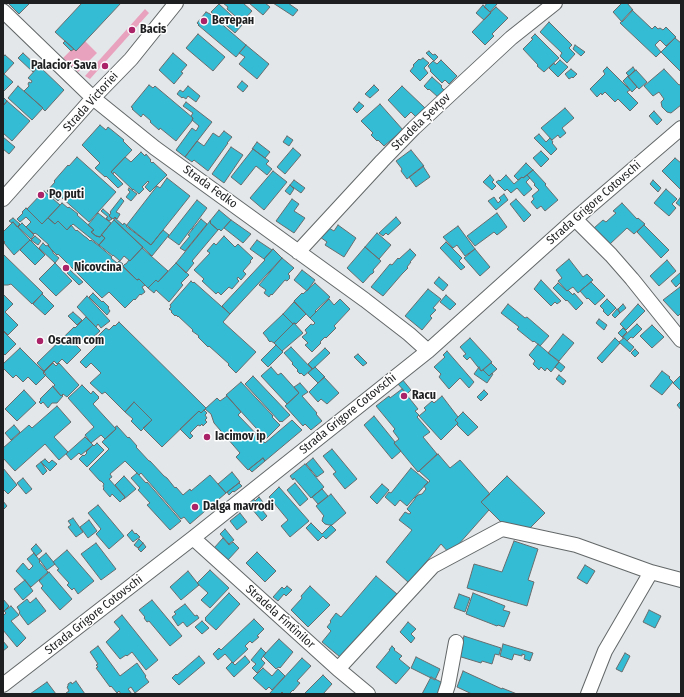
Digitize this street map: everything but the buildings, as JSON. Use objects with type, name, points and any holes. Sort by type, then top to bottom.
[{"type":"street","name":"Strada Victoriei","points":[[3,199],[93,98],[131,58],[176,3]]},
{"type":"street","name":"Stradela Șevțov","points":[[298,252],[414,128],[511,38],[555,3]]},
{"type":"street","name":"Strada Fedko","points":[[3,11],[93,98],[155,148],[365,300],[409,334],[428,351]]},
{"type":"street","name":"Strada Grigore Cotovschi","points":[[3,686],[193,538],[428,351],[681,128]]},
{"type":"street","points":[[575,220],[632,278],[681,340]]},
{"type":"street","points":[[338,669],[433,566],[502,529],[576,545],[651,572],[681,580]]},
{"type":"street","name":"Stradela Fîntînilor","points":[[193,538],[338,669],[368,694]]},
{"type":"street","points":[[588,694],[605,651],[651,572]]},
{"type":"street","points":[[445,694],[456,642]]},
{"type":"shaded area","points":[[145,9],[149,13],[90,79],[85,76]]},
{"type":"shaded area","points":[[85,41],[97,53],[78,72],[63,58],[70,51],[74,49],[76,51]]},
{"type":"place","name":"Ветеран","points":[[204,21]]},
{"type":"place","name":"Bacis","points":[[132,30]]},
{"type":"place","name":"Palacior Sava","points":[[105,66]]},
{"type":"place","name":"Po puti","points":[[41,195]]},
{"type":"place","name":"Nicovcina","points":[[66,268]]},
{"type":"place","name":"Oscam com","points":[[40,341]]},
{"type":"place","name":"Racu","points":[[404,396]]},
{"type":"place","name":"Iacimov ip","points":[[207,437]]},
{"type":"place","name":"Dalga mavrodi","points":[[195,507]]}]
